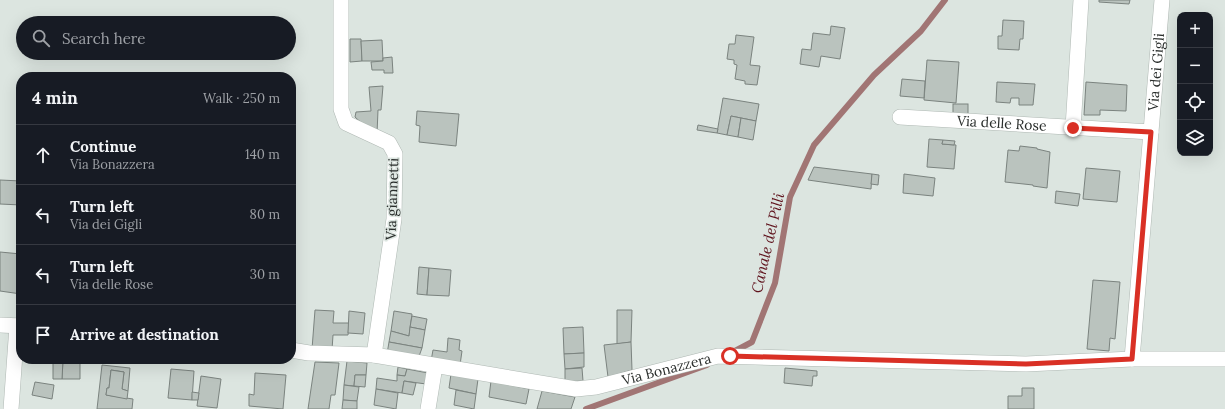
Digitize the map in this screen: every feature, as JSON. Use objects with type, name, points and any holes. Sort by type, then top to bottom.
[{"type":"street","name":"Via giannetti","points":[[341,0],[342,109],[346,123],[389,143],[395,154],[394,219],[374,355]]},
{"type":"street","points":[[1073,128],[1081,0]]},
{"type":"street","name":"Via dei Gigli","points":[[1132,359],[1162,0]]},
{"type":"street","name":"Via delle Rose","points":[[900,117],[1151,132]]},
{"type":"street","points":[[0,325],[16,326]]},
{"type":"street","name":"Via Bonazzera","points":[[296,351],[374,355],[576,389],[596,387],[724,356],[1026,364],[1132,359],[1225,359]]},
{"type":"street","points":[[11,409],[16,357]]},
{"type":"street","points":[[428,409],[435,366]]},
{"type":"building","points":[[1099,0],[1130,0],[1129,4],[1099,2]]},
{"type":"building","points":[[1003,20],[1024,21],[1023,39],[1020,39],[1019,50],[998,49],[998,36],[1002,36]]},
{"type":"building","points":[[831,26],[845,28],[840,59],[821,56],[819,67],[800,64],[802,49],[811,50],[813,33],[830,35]]},
{"type":"building","points":[[736,35],[754,37],[750,65],[760,66],[757,85],[745,84],[745,81],[735,79],[737,65],[734,64],[734,60],[727,59],[729,44],[735,44]]},
{"type":"building","points":[[350,39],[361,39],[362,61],[350,62]]},
{"type":"building","points":[[382,40],[383,61],[362,61],[361,41]]},
{"type":"building","points":[[392,57],[393,73],[384,73],[384,70],[372,70],[371,62],[383,61],[383,58]]},
{"type":"building","points":[[927,60],[959,62],[956,103],[924,100]]},
{"type":"building","points":[[902,79],[925,81],[924,98],[900,96]]},
{"type":"building","points":[[997,82],[1035,84],[1033,105],[1019,105],[1019,98],[1011,98],[1010,103],[996,102]]},
{"type":"building","points":[[1086,82],[1127,85],[1126,111],[1100,110],[1100,115],[1084,115]]},
{"type":"building","points":[[383,86],[381,110],[378,110],[377,134],[369,130],[355,117],[356,112],[371,111],[369,87]]},
{"type":"building","points":[[723,98],[759,104],[756,121],[731,116],[727,135],[717,133]]},
{"type":"building","points":[[953,104],[968,104],[968,116],[953,116]]},
{"type":"building","points":[[417,111],[459,114],[456,146],[419,142],[420,126],[416,125]]},
{"type":"building","points":[[731,116],[741,118],[738,137],[727,135]]},
{"type":"building","points":[[741,118],[756,121],[753,140],[738,137]]},
{"type":"building","points":[[698,125],[718,129],[717,133],[697,130]]},
{"type":"building","points":[[929,139],[943,140],[942,144],[956,145],[954,169],[927,167]]},
{"type":"building","points":[[943,140],[955,141],[954,145],[942,144]]},
{"type":"building","points":[[1020,146],[1037,148],[1050,152],[1047,188],[1005,182],[1008,150],[1019,151]]},
{"type":"building","points":[[814,167],[872,174],[871,189],[808,180]]},
{"type":"building","points":[[1086,168],[1120,171],[1117,202],[1083,199]]},
{"type":"building","points":[[872,174],[879,175],[878,185],[871,184]]},
{"type":"building","points":[[904,174],[935,178],[933,196],[903,193]]},
{"type":"building","points":[[0,180],[16,181],[16,205],[0,204]]},
{"type":"building","points":[[1056,191],[1080,194],[1078,206],[1055,203]]},
{"type":"building","points":[[0,252],[16,254],[16,293],[0,291]]},
{"type":"building","points":[[419,267],[429,268],[427,295],[417,294]]},
{"type":"building","points":[[429,268],[451,270],[449,296],[427,295]]},
{"type":"building","points":[[1093,280],[1120,282],[1115,339],[1110,338],[1109,351],[1087,349]]},
{"type":"building","points":[[315,310],[334,311],[333,323],[349,323],[348,335],[333,335],[332,350],[312,349]]},
{"type":"building","points":[[617,310],[632,310],[631,342],[617,344]]},
{"type":"building","points":[[349,311],[365,313],[363,334],[348,333]]},
{"type":"building","points":[[394,311],[412,314],[409,336],[391,331]]},
{"type":"building","points":[[412,316],[427,319],[425,330],[410,327]]},
{"type":"building","points":[[410,327],[425,330],[422,348],[389,342],[391,331],[409,336]]},
{"type":"building","points":[[583,327],[584,353],[564,354],[563,328]]},
{"type":"building","points":[[448,338],[460,340],[459,350],[462,351],[460,365],[431,361],[433,350],[447,352]]},
{"type":"building","points":[[389,342],[422,348],[418,359],[387,354]]},
{"type":"building","points":[[631,342],[632,370],[608,377],[604,345]]},
{"type":"building","points":[[584,353],[584,367],[565,369],[564,354]]},
{"type":"building","points":[[347,361],[367,363],[366,375],[355,375],[354,386],[344,385]]},
{"type":"building","points":[[315,362],[339,363],[335,395],[331,395],[329,409],[308,409]]},
{"type":"building","points":[[53,364],[63,364],[62,379],[53,379]]},
{"type":"building","points":[[63,364],[80,364],[80,379],[62,379]]},
{"type":"building","points":[[102,365],[130,368],[128,391],[122,389],[124,372],[111,370],[109,388],[107,388],[106,395],[133,399],[132,409],[97,409]]},
{"type":"building","points":[[398,367],[407,369],[405,376],[397,375]]},
{"type":"building","points":[[582,368],[583,381],[565,382],[565,369]]},
{"type":"building","points":[[785,368],[817,371],[817,376],[813,376],[812,386],[784,383]]},
{"type":"building","points":[[171,369],[194,371],[192,400],[168,398]]},
{"type":"building","points":[[407,369],[428,373],[426,384],[404,381],[402,393],[376,389],[377,378],[397,381],[397,375],[405,376]]},
{"type":"building","points":[[111,370],[124,372],[122,389],[128,391],[127,399],[106,395],[107,388],[109,388]]},
{"type":"building","points":[[255,373],[286,375],[283,409],[249,406],[249,394],[254,395]]},
{"type":"building","points":[[451,374],[478,379],[476,394],[449,388]]},
{"type":"building","points":[[355,375],[366,375],[365,387],[354,386]]},
{"type":"building","points":[[201,376],[221,379],[217,408],[197,406]]},
{"type":"building","points":[[404,381],[416,383],[413,395],[402,393]]},
{"type":"building","points":[[491,381],[529,389],[526,404],[489,397]]},
{"type":"building","points":[[35,382],[54,385],[52,399],[32,395]]},
{"type":"building","points":[[344,385],[359,387],[357,401],[343,400]]},
{"type":"building","points":[[1022,388],[1034,388],[1034,409],[1008,409],[1008,396],[1022,396]]},
{"type":"building","points":[[376,389],[398,393],[396,409],[374,405]]},
{"type":"building","points":[[456,390],[476,394],[474,409],[454,405]]},
{"type":"building","points":[[542,391],[575,397],[571,409],[537,409]]},
{"type":"building","points":[[192,392],[199,393],[198,400],[192,400]]},
{"type":"building","points":[[343,400],[357,401],[357,409],[342,409]]},
{"type":"waterway","name":"Canale del Pilli","points":[[733,352],[752,342],[775,283],[790,197],[814,145],[874,75],[921,31],[945,0]]},
{"type":"waterway","name":"Canale del Pilli","points":[[586,409],[707,365]]},
{"type":"route","points":[[730,356],[1026,364],[1132,359],[1151,132],[1073,128]]}]
